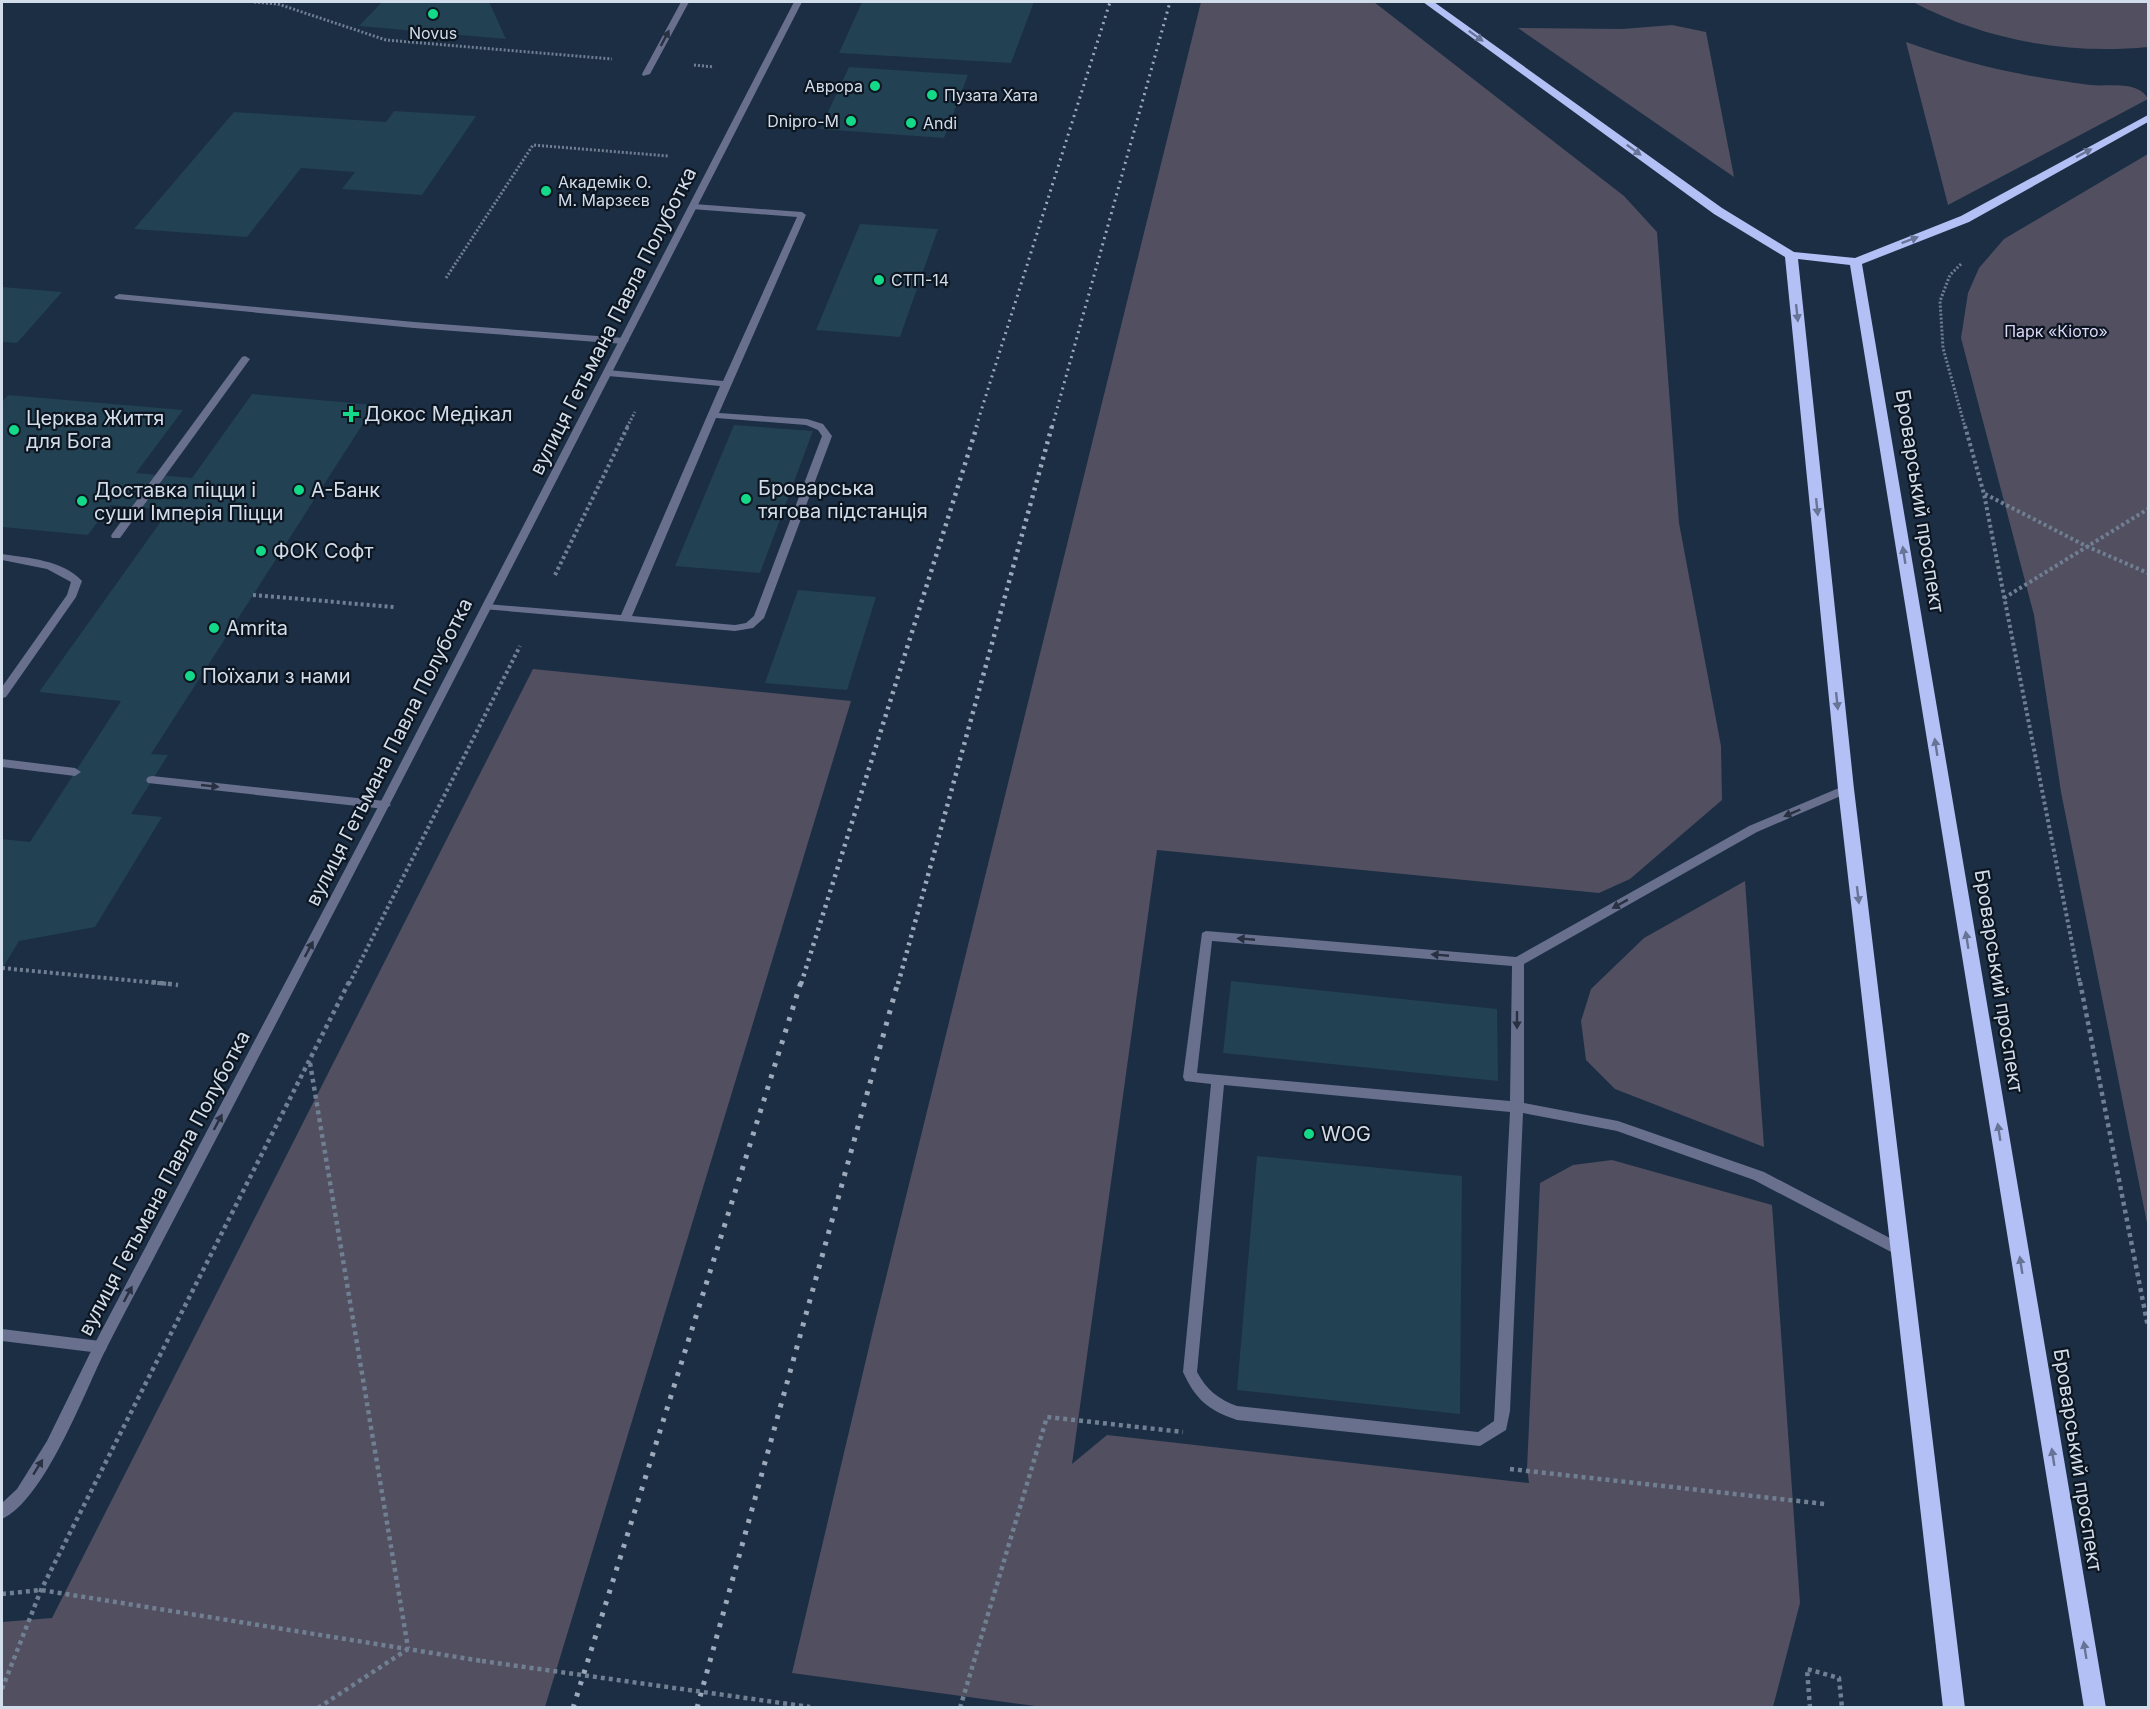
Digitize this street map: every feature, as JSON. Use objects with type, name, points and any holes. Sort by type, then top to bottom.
[{"type":"highway","points":[[1428,2],[1718,211],[1791,255],[1856,262],[1965,219],[2148,118]]},
{"type":"highway","points":[[1791,255],[1846,789],[1954,1707]]},
{"type":"highway","name":"Броварський проспект","points":[[1856,262],[2095,1707]]},
{"type":"street","points":[[646,74],[685,2]]},
{"type":"street","name":"вулиця Гетьмана Павла Полуботка","points":[[2,1512],[22,1494],[52,1446],[100,1347],[385,805],[798,2]]},
{"type":"street","points":[[625,619],[712,415],[802,215],[694,207]]},
{"type":"street","points":[[119,297],[414,325],[624,341]]},
{"type":"street","points":[[414,325],[424,314]]},
{"type":"street","points":[[116,536],[245,358]]},
{"type":"street","points":[[608,373],[726,384]]},
{"type":"street","points":[[487,607],[735,628],[759,618],[827,436],[818,425],[807,422],[712,415]]},
{"type":"street","points":[[2,557],[53,567],[67,573],[77,582],[72,595],[2,694]]},
{"type":"street","points":[[2,764],[75,771]]},
{"type":"street","points":[[152,780],[385,805]]},
{"type":"street","points":[[1846,789],[1753,829],[1518,962],[1206,936],[1190,1077],[1517,1107],[1618,1126],[1759,1176],[1900,1250]]},
{"type":"street","points":[[1218,1081],[1190,1372],[1197,1388],[1211,1402],[1237,1413],[1480,1439],[1501,1425],[1503,1411],[1517,1107],[1518,962]]},
{"type":"street","points":[[2,1335],[100,1347]]},
{"type":"path","points":[[254,2],[278,4],[386,40],[714,67]]},
{"type":"path","points":[[446,278],[533,145],[668,156]]},
{"type":"path","points":[[1964,261],[1950,275],[1940,301],[1942,348],[1984,494],[2148,1327]]},
{"type":"path","points":[[2,1689],[41,1590],[310,1063],[652,378]]},
{"type":"path","points":[[1984,494],[2086,546],[2148,573]]},
{"type":"path","points":[[2004,598],[2148,509]]},
{"type":"path","points":[[253,595],[394,608]]},
{"type":"path","points":[[2,968],[178,985]]},
{"type":"path","points":[[310,1063],[408,1648]]},
{"type":"path","points":[[960,1707],[1047,1417],[1189,1433]]},
{"type":"path","points":[[1507,1468],[1825,1504]]},
{"type":"path","points":[[2,1594],[41,1590],[482,1661],[811,1707]]},
{"type":"path","points":[[318,1707],[408,1648]]},
{"type":"path","points":[[1810,1707],[1807,1669],[1839,1678],[1842,1707]]},
{"type":"green space","points":[[1201,2],[1374,2],[1624,196],[1657,232],[1679,523],[1721,746],[1722,800],[1630,879],[1599,893],[1157,850],[1072,1464],[1107,1435],[1529,1483],[1527,1469],[1540,1183],[1573,1165],[1612,1160],[1772,1205],[1800,1603],[1773,1707],[1050,1708],[792,1673],[873,1330]]},
{"type":"green space","points":[[1913,2],[2148,2],[2148,47],[2088,49],[2027,42],[1968,26]]},
{"type":"green space","points":[[1672,25],[1706,32],[1734,177],[1518,28],[1622,29]]},
{"type":"green space","points":[[1906,42],[1951,57],[2019,74],[2090,85],[2130,87],[2143,93],[2148,99],[1948,205]]},
{"type":"green space","name":"Парк «Кіото»","points":[[2148,154],[2148,1228],[2061,792],[2034,615],[1961,338],[1968,293],[1979,268],[2004,239]]},
{"type":"green space","points":[[533,669],[851,701],[545,1707],[2,1707],[2,1622],[52,1618]]},
{"type":"green space","points":[[1745,881],[1764,1147],[1615,1089],[1586,1060],[1581,1021],[1591,989],[1644,938]]},
{"type":"building","name":"Novus","points":[[382,2],[489,2],[506,39],[359,26]]},
{"type":"building","points":[[862,2],[1034,2],[1011,63],[839,53]]},
{"type":"building","points":[[849,67],[968,75],[944,138],[820,129]]},
{"type":"building","points":[[394,111],[476,116],[422,195],[342,189],[355,172],[301,168],[247,237],[134,229],[234,112],[386,122]]},
{"type":"building","name":"СТП-14","points":[[860,224],[938,229],[900,337],[816,330]]},
{"type":"building","points":[[2,287],[62,292],[17,343],[2,342]]},
{"type":"building","points":[[252,394],[375,405],[151,754],[168,755],[131,814],[162,817],[95,927],[19,941],[2,969],[2,839],[30,842],[121,701],[39,692],[169,510],[110,505],[88,535],[2,527],[2,402],[8,395],[183,410],[136,473],[192,478]]},
{"type":"building","name":"Броварська тягова підстанція","points":[[734,425],[813,431],[760,573],[675,566]]},
{"type":"building","points":[[798,590],[876,597],[847,690],[765,683]]},
{"type":"building","points":[[1231,981],[1497,1009],[1498,1081],[1223,1053]]},
{"type":"building","points":[[1257,1156],[1462,1176],[1460,1414],[1237,1390]]},
{"type":"railway","points":[[976,427],[1110,2]]},
{"type":"railway","points":[[1052,427],[1170,2]]},
{"type":"railway","points":[[801,984],[977,426]]},
{"type":"railway","points":[[898,984],[1052,426]]},
{"type":"railway","points":[[573,1708],[801,982]]},
{"type":"railway","points":[[697,1708],[898,982]]},
{"type":"place","name":"Novus","points":[[433,14]]},
{"type":"place","name":"Аврора","points":[[875,86]]},
{"type":"place","name":"Пузата Хата","points":[[932,95]]},
{"type":"place","name":"Dnipro-M","points":[[851,121]]},
{"type":"place","name":"Andi","points":[[911,123]]},
{"type":"place","name":"Академік О. М. Марзєєв","points":[[546,191]]},
{"type":"place","name":"СТП-14","points":[[879,280]]},
{"type":"place","name":"Докос Медікал","points":[[351,414]]},
{"type":"place","name":"Церква Життя для Бога","points":[[14,430]]},
{"type":"place","name":"А-Банк","points":[[299,490]]},
{"type":"place","name":"Броварська тягова підстанція","points":[[746,499]]},
{"type":"place","name":"Доставка піцци і суши Імперія Піцци","points":[[82,501]]},
{"type":"place","name":"ФОК Софт","points":[[261,551]]},
{"type":"place","name":"Amrita","points":[[214,628]]},
{"type":"place","name":"Поїхали з нами","points":[[190,676]]},
{"type":"place","name":"WOG","points":[[1309,1134]]}]
